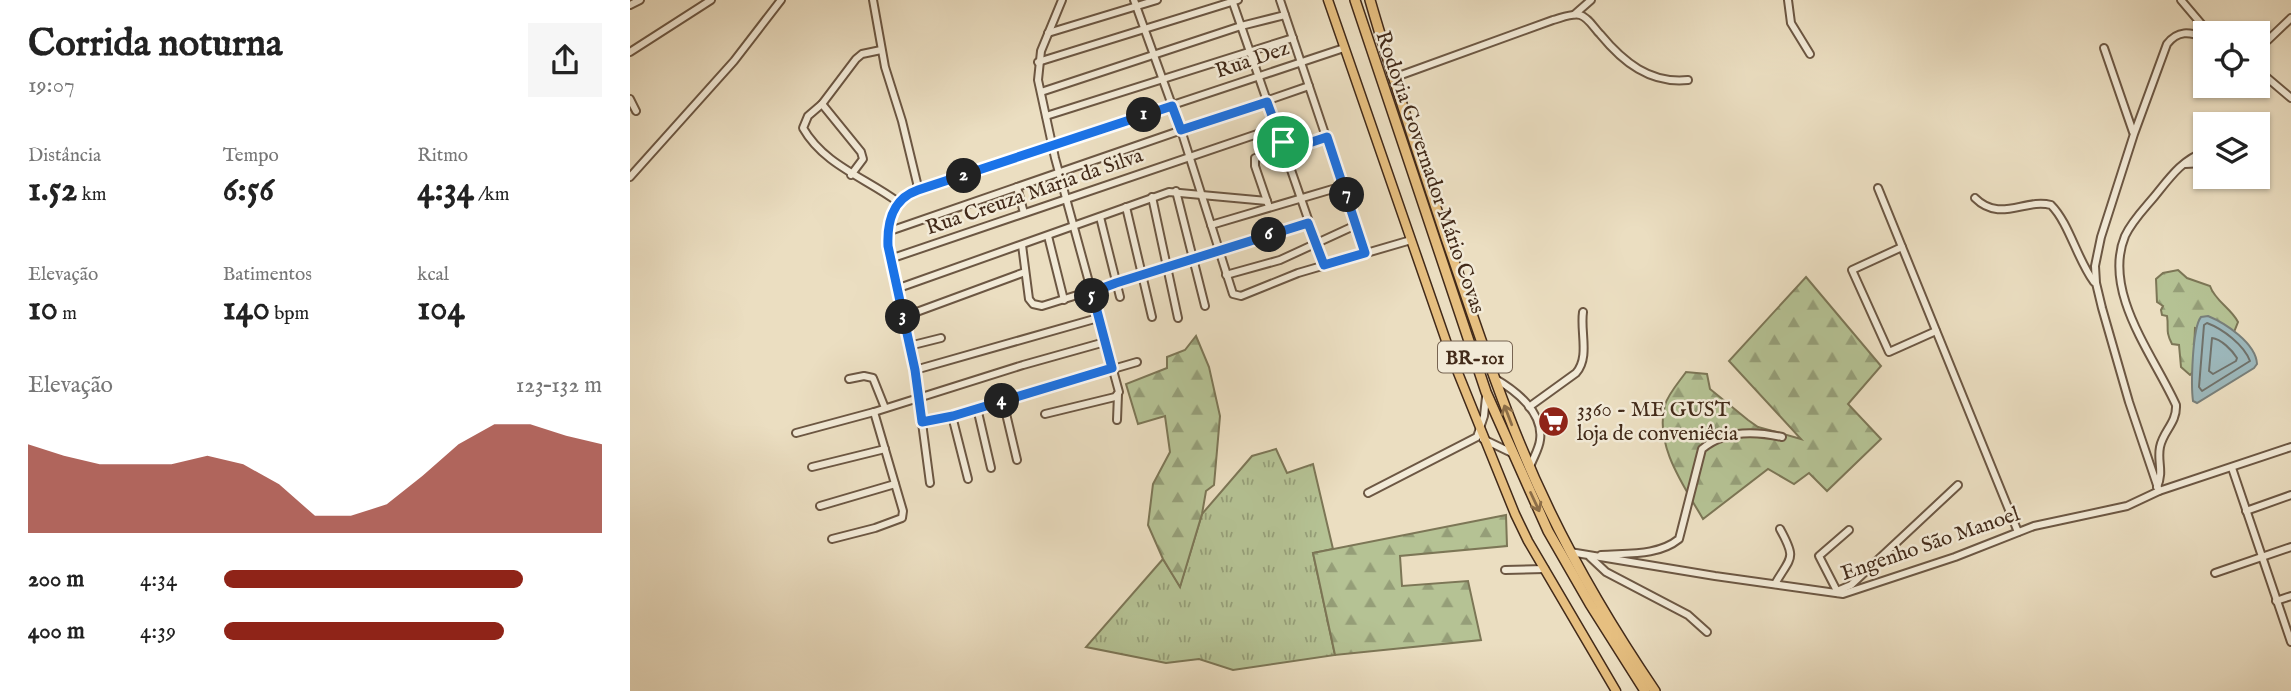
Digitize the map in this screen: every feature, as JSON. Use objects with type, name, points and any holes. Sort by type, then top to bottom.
[{"type":"highway","name":"Rodovia Governador Mário Covas","points":[[1355,0],[1486,392],[1562,557],[1645,691]]},
{"type":"highway","name":"Rodovia Governador Mário Covas","points":[[1370,0],[1393,78],[1494,378],[1530,467],[1570,552],[1655,691]]},
{"type":"main road","points":[[1328,0],[1481,435],[1515,514],[1616,691]]},
{"type":"street","points":[[630,5],[640,0]]},
{"type":"street","points":[[630,52],[711,0]]},
{"type":"street","points":[[630,177],[734,61],[781,0]]},
{"type":"street","points":[[873,0],[881,50],[912,158],[918,190]]},
{"type":"street","points":[[1048,33],[1135,4],[1157,0]]},
{"type":"street","points":[[1280,0],[1365,253]]},
{"type":"street","points":[[1574,15],[1591,0]]},
{"type":"street","points":[[1788,0],[1791,23],[1810,54]]},
{"type":"street","points":[[2181,0],[2199,21]]},
{"type":"street","points":[[1064,1],[1048,33],[1037,73],[1052,147],[1118,391],[1117,420]]},
{"type":"street","points":[[1038,62],[1235,1],[1249,50],[1324,265]]},
{"type":"street","points":[[1135,4],[1190,156],[1231,291],[1241,296],[1324,265],[1411,240]]},
{"type":"street","points":[[1393,78],[1553,20],[1580,15],[1635,68],[1661,78],[1688,80]]},
{"type":"street","points":[[1041,92],[1241,26],[1286,16]]},
{"type":"street","points":[[2270,38],[2291,18]]},
{"type":"street","points":[[2158,489],[2129,401],[2096,283],[2097,253],[2134,134],[2167,44],[2172,38],[2185,32],[2193,34]]},
{"type":"street","points":[[1046,116],[1293,38]]},
{"type":"street","name":"Rua Dez","points":[[898,202],[918,190],[1344,48]]},
{"type":"street","points":[[2104,48],[2134,134]]},
{"type":"street","points":[[881,50],[862,54],[856,59],[822,104],[808,117],[803,128],[838,166],[898,202],[887,232],[890,259],[915,370],[930,483]]},
{"type":"street","points":[[2270,81],[2291,98]]},
{"type":"street","points":[[887,232],[1310,86]]},
{"type":"street","points":[[630,99],[636,111]]},
{"type":"street","points":[[822,104],[862,152],[863,159],[851,175]]},
{"type":"street","name":"Rua Creuza Maria da Silva","points":[[890,259],[1278,127]]},
{"type":"street","points":[[1270,209],[1255,158],[1327,137]]},
{"type":"street","points":[[2158,489],[2162,472],[2160,448],[2176,417],[2176,405],[2126,307],[2121,285],[2121,260],[2126,234],[2133,223],[2183,164],[2193,159]]},
{"type":"street","points":[[2183,164],[2193,164]]},
{"type":"street","points":[[1211,225],[1343,186]]},
{"type":"street","points":[[1017,187],[1024,213]]},
{"type":"street","points":[[1878,188],[2018,532]]},
{"type":"street","points":[[896,289],[1152,197],[1176,191],[1267,201]]},
{"type":"street","points":[[1176,191],[1205,306]]},
{"type":"street","points":[[1152,197],[1178,318]]},
{"type":"street","points":[[1975,198],[1986,206],[2010,210],[2051,205],[2085,270],[2096,283]]},
{"type":"street","points":[[1126,207],[1152,317]]},
{"type":"street","points":[[1100,217],[1120,297]]},
{"type":"street","points":[[1022,245],[1028,293],[1031,302],[1042,306],[1308,223]]},
{"type":"street","points":[[1226,275],[1280,260],[1356,225]]},
{"type":"street","points":[[1048,236],[1065,300]]},
{"type":"street","points":[[1902,247],[1852,270],[1889,352],[1936,331]]},
{"type":"street","points":[[903,317],[1025,272]]},
{"type":"street","points":[[1529,407],[1583,366],[1584,312]]},
{"type":"street","points":[[915,370],[1098,318]]},
{"type":"street","points":[[909,346],[942,338]]},
{"type":"street","points":[[796,433],[1105,342]]},
{"type":"street","points":[[922,422],[953,416],[1137,362]]},
{"type":"street","points":[[849,379],[864,376],[873,378],[885,408]]},
{"type":"street","points":[[1494,378],[1512,389],[1529,407],[1538,423],[1541,438],[1530,467]]},
{"type":"street","points":[[1045,414],[1118,391]]},
{"type":"street","points":[[1481,435],[1486,392]]},
{"type":"street","points":[[1003,401],[1017,460]]},
{"type":"street","points":[[977,408],[991,468]]},
{"type":"street","points":[[832,539],[893,523],[902,518],[903,511],[874,412]]},
{"type":"street","points":[[953,416],[968,479]]},
{"type":"street","points":[[1589,555],[1668,548],[1679,539],[1702,449],[1713,440],[1736,435],[1757,432],[1782,437]]},
{"type":"street","points":[[1481,435],[1515,454]]},
{"type":"street","points":[[1368,493],[1481,435]]},
{"type":"street","name":"Engenho São Manoel","points":[[1570,552],[1775,584],[1850,592],[2049,522],[2127,506],[2158,489],[2232,468],[2291,447]]},
{"type":"street","points":[[812,467],[885,449]]},
{"type":"street","points":[[2232,468],[2291,642]]},
{"type":"street","points":[[820,506],[895,484]]},
{"type":"street","points":[[1849,530],[1819,556],[1837,592],[1856,581],[1958,485]]},
{"type":"street","points":[[2246,511],[2291,495]]},
{"type":"street","points":[[1775,584],[1791,556],[1791,549],[1780,529]]},
{"type":"street","points":[[2215,573],[2291,547]]},
{"type":"street","points":[[1589,555],[1606,572],[1688,615],[1707,632]]},
{"type":"street","points":[[1505,570],[1545,569]]},
{"type":"street","points":[[2276,601],[2291,596]]},
{"type":"green space","points":[[2178,270],[2187,278],[2210,286],[2238,322],[2232,337],[2195,328],[2193,372],[2190,375],[2181,367],[2179,345],[2172,344],[2167,316],[2162,315],[2163,306],[2157,302],[2156,279],[2163,273]]},
{"type":"green space","points":[[1806,277],[1881,366],[1848,404],[1881,439],[1827,491],[1809,473],[1794,484],[1768,469],[1703,519],[1667,450],[1663,420],[1666,401],[1686,372],[1707,374],[1710,389],[1758,427],[1801,439],[1729,361]]},
{"type":"green space","points":[[1196,336],[1209,367],[1220,416],[1214,485],[1206,491],[1202,514],[1180,587],[1163,559],[1148,525],[1153,484],[1170,452],[1165,416],[1138,424],[1126,384],[1167,368],[1167,357],[1185,350]]},
{"type":"green space","points":[[1276,449],[1287,473],[1313,464],[1333,549],[1313,553],[1335,655],[1233,670],[1199,659],[1166,663],[1086,647],[1163,559],[1180,586],[1202,514],[1252,456]]},
{"type":"green space","points":[[1506,515],[1507,546],[1400,556],[1402,586],[1468,581],[1481,640],[1335,655],[1313,553]]},
{"type":"water","points":[[2208,316],[2246,341],[2257,364],[2197,403],[2193,401],[2192,394],[2194,344],[2201,317]]},
{"type":"place","name":"3360 - ME GUST loja de conveniêcia","points":[[1554,421]]},
{"type":"route","points":[[1267,102],[1283,142],[1285,151],[1327,137],[1365,253],[1324,265],[1308,223],[1092,292],[1112,368],[953,416],[922,422],[915,370],[888,246],[888,226],[892,213],[898,202],[907,195],[1172,106],[1181,130],[1267,102]]}]
